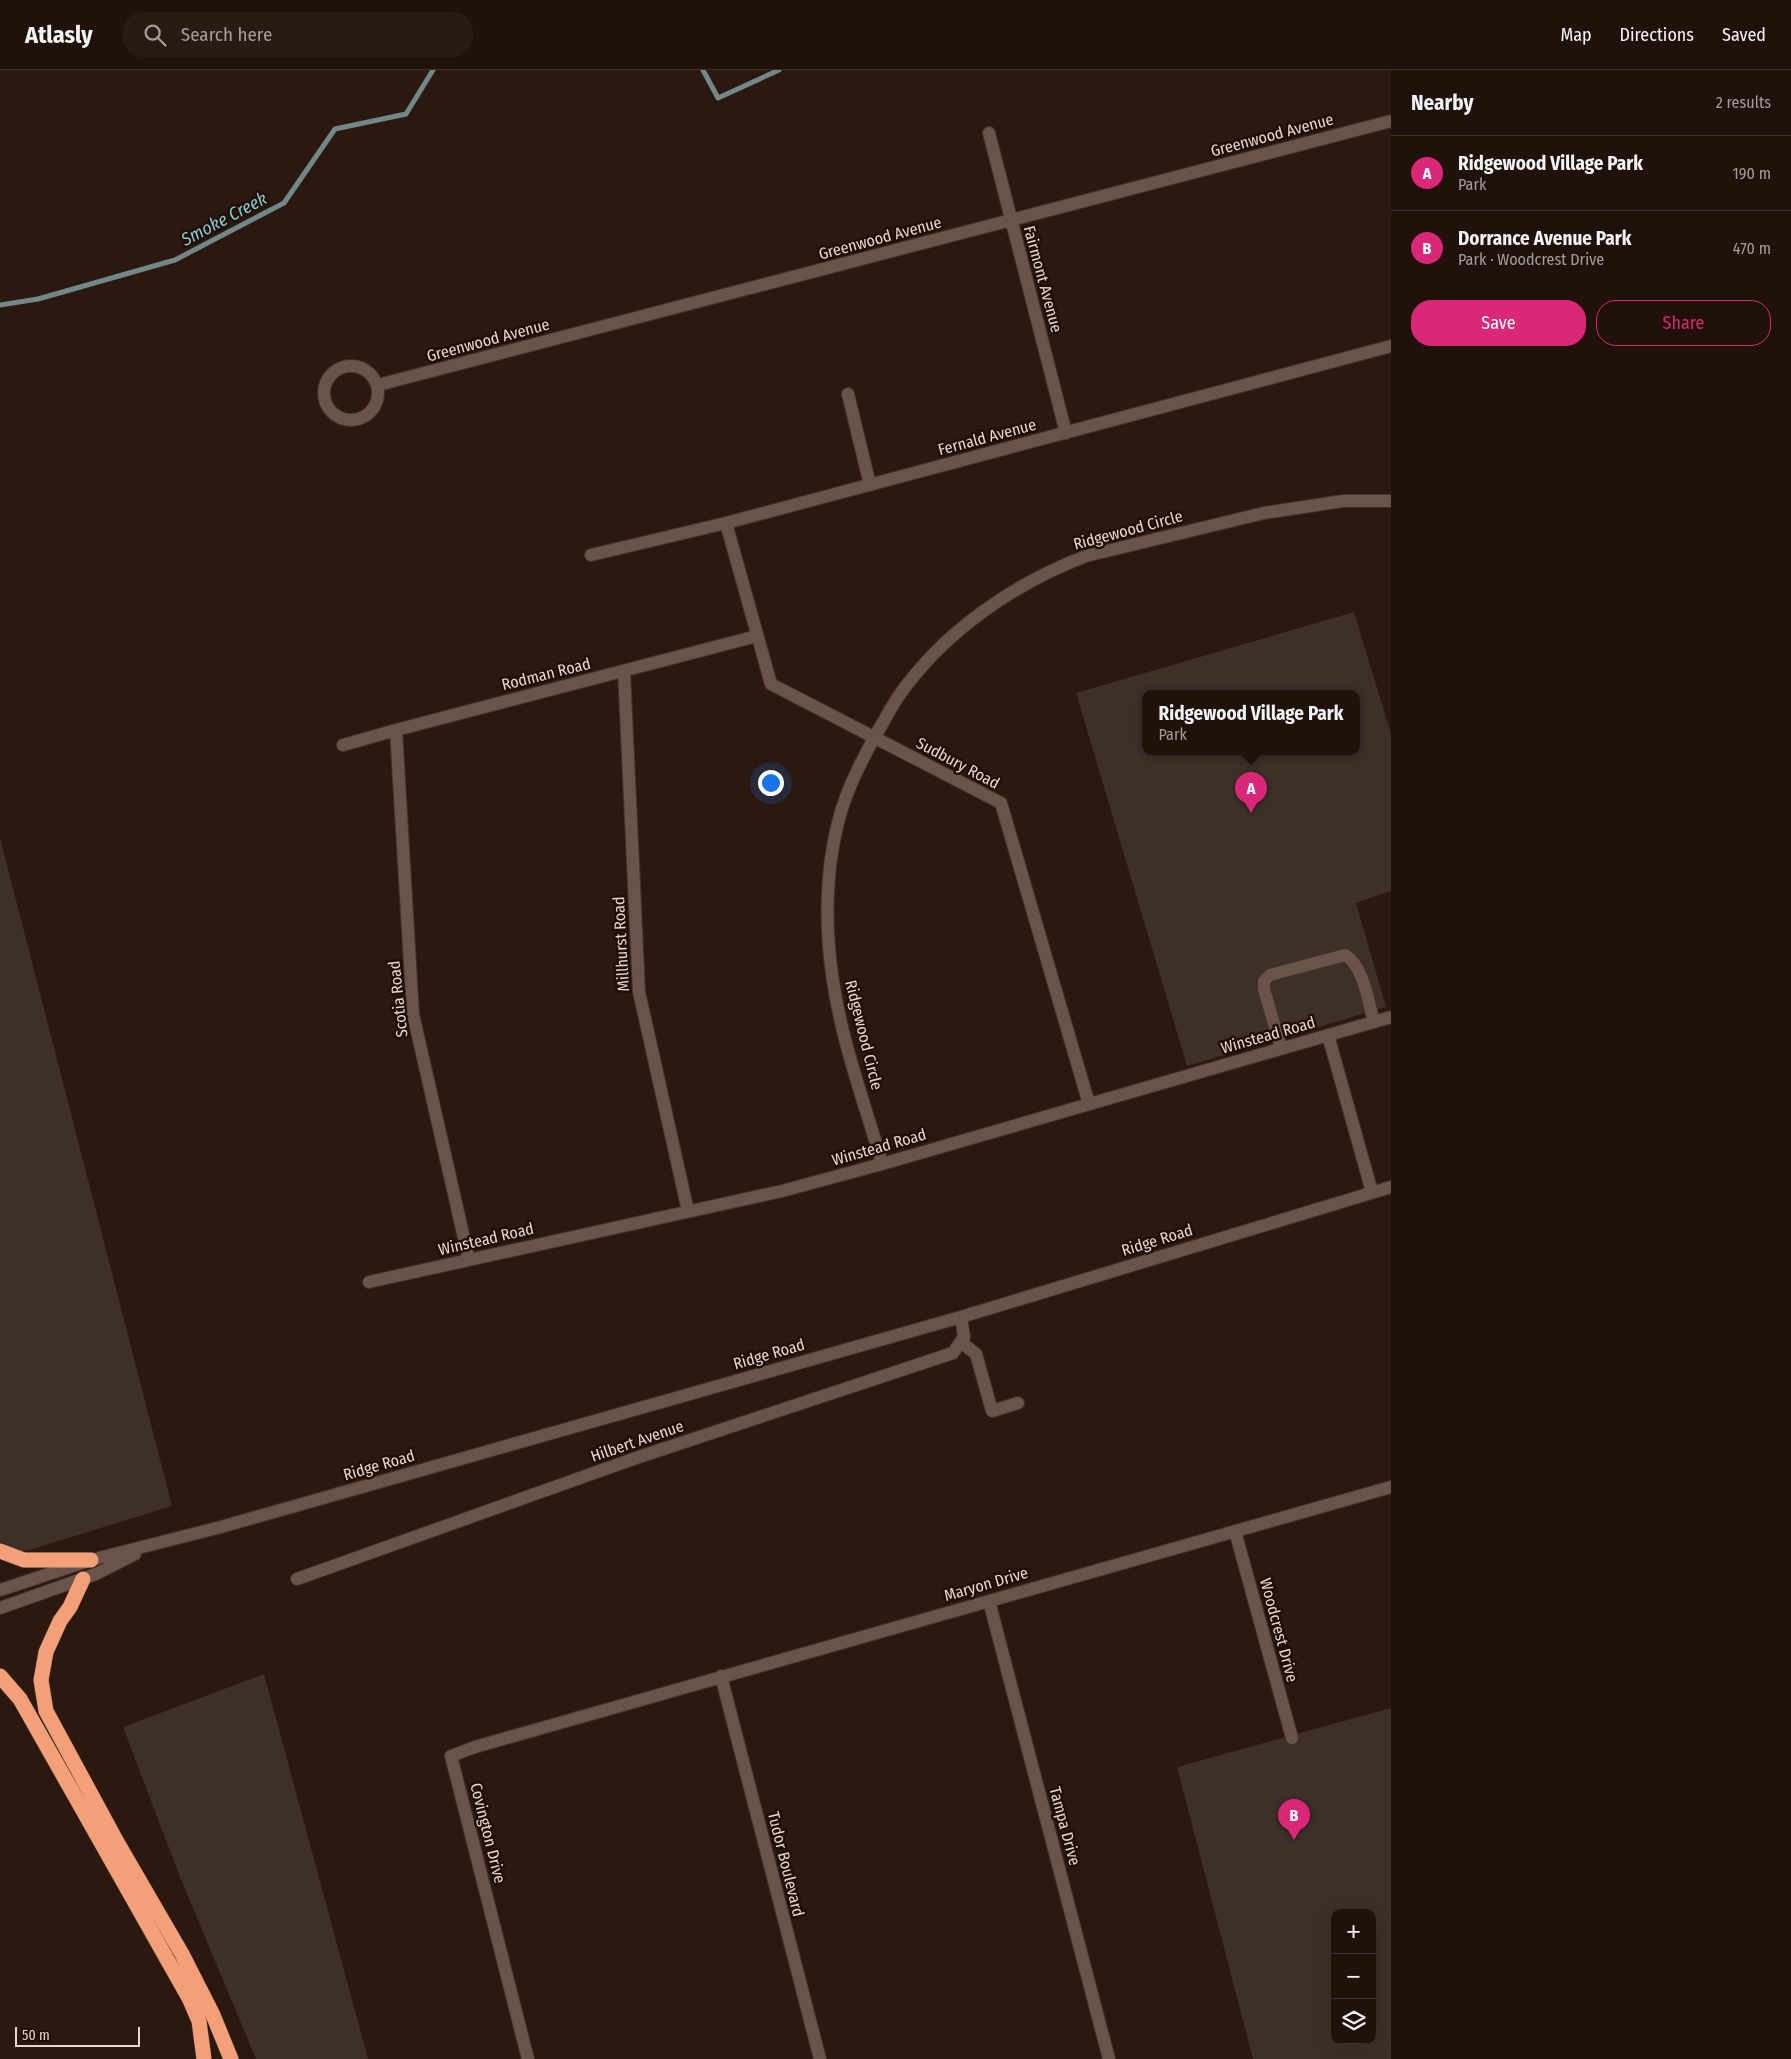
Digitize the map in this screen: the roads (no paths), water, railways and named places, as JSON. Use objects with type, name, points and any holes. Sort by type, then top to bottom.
[{"type":"highway","points":[[0,1550],[24,1560],[91,1560]]},
{"type":"highway","points":[[83,1579],[70,1607],[60,1621],[46,1652],[41,1680],[46,1711],[117,1842],[182,1954],[213,2015],[231,2059]]},
{"type":"highway","points":[[0,1676],[20,1699],[189,1998],[199,2021],[204,2059]]},
{"type":"street","name":"Greenwood Avenue","points":[[378,385],[1391,121]]},
{"type":"street","name":"Fairmont Avenue","points":[[989,133],[1066,432]]},
{"type":"street","name":"Fernald Avenue","points":[[592,555],[726,523],[1391,346]]},
{"type":"street","points":[[354,365],[364,369],[373,376],[378,385],[379,396],[376,406],[368,415],[359,420],[348,421],[338,418],[329,411],[324,401],[323,390],[326,380],[333,372],[343,366],[354,365]]},
{"type":"street","points":[[848,394],[870,484]]},
{"type":"street","name":"Ridgewood Circle","points":[[882,1164],[839,1015],[832,980],[828,935],[828,889],[832,851],[843,804],[864,755],[899,697],[927,663],[957,632],[996,602],[1034,579],[1064,564],[1086,556],[1264,513],[1344,500],[1391,501]]},
{"type":"street","name":"Sudbury Road","points":[[726,523],[771,684],[1001,803],[1089,1104]]},
{"type":"street","name":"Rodman Road","points":[[344,745],[758,636]]},
{"type":"street","name":"Millhurst Road","points":[[624,671],[639,992],[688,1211]]},
{"type":"street","name":"Scotia Road","points":[[396,730],[413,1014],[469,1260]]},
{"type":"street","points":[[1281,1048],[1264,989],[1264,981],[1270,975],[1319,961],[1346,955],[1353,959],[1359,969],[1374,1022]]},
{"type":"street","name":"Winstead Road","points":[[369,1282],[782,1190],[882,1164],[1391,1017]]},
{"type":"street","points":[[1328,1035],[1372,1192]]},
{"type":"street","name":"Ridge Road","points":[[0,1590],[91,1560],[153,1545],[961,1317],[1391,1187]]},
{"type":"street","points":[[961,1317],[964,1337],[961,1342],[976,1354],[992,1411],[1018,1403]]},
{"type":"street","name":"Hilbert Avenue","points":[[297,1579],[636,1458],[953,1352],[961,1342]]},
{"type":"street","name":"Maryon Drive","points":[[591,1714],[1391,1487]]},
{"type":"street","name":"Woodcrest Drive","points":[[1235,1531],[1292,1738]]},
{"type":"street","name":"Ridge Road","points":[[0,1608],[96,1574],[153,1545]]},
{"type":"street","name":"Tampa Drive","points":[[989,1601],[1109,2059]]},
{"type":"street","name":"Tudor Boulevard","points":[[721,1676],[820,2059]]},
{"type":"street","name":"Covington Drive","points":[[528,2059],[451,1756],[475,1747],[591,1714]]},
{"type":"waterway","name":"Smoke Creek","points":[[0,305],[38,299],[175,260],[284,203],[335,129],[406,114],[433,70]]},
{"type":"waterway","name":"Smoke Creek","points":[[703,70],[718,98],[779,70]]},
{"type":"place","name":"Ridgewood Village Park","points":[[1251,813]]},
{"type":"place","name":"Dorrance Avenue Park","points":[[1294,1840]]}]
